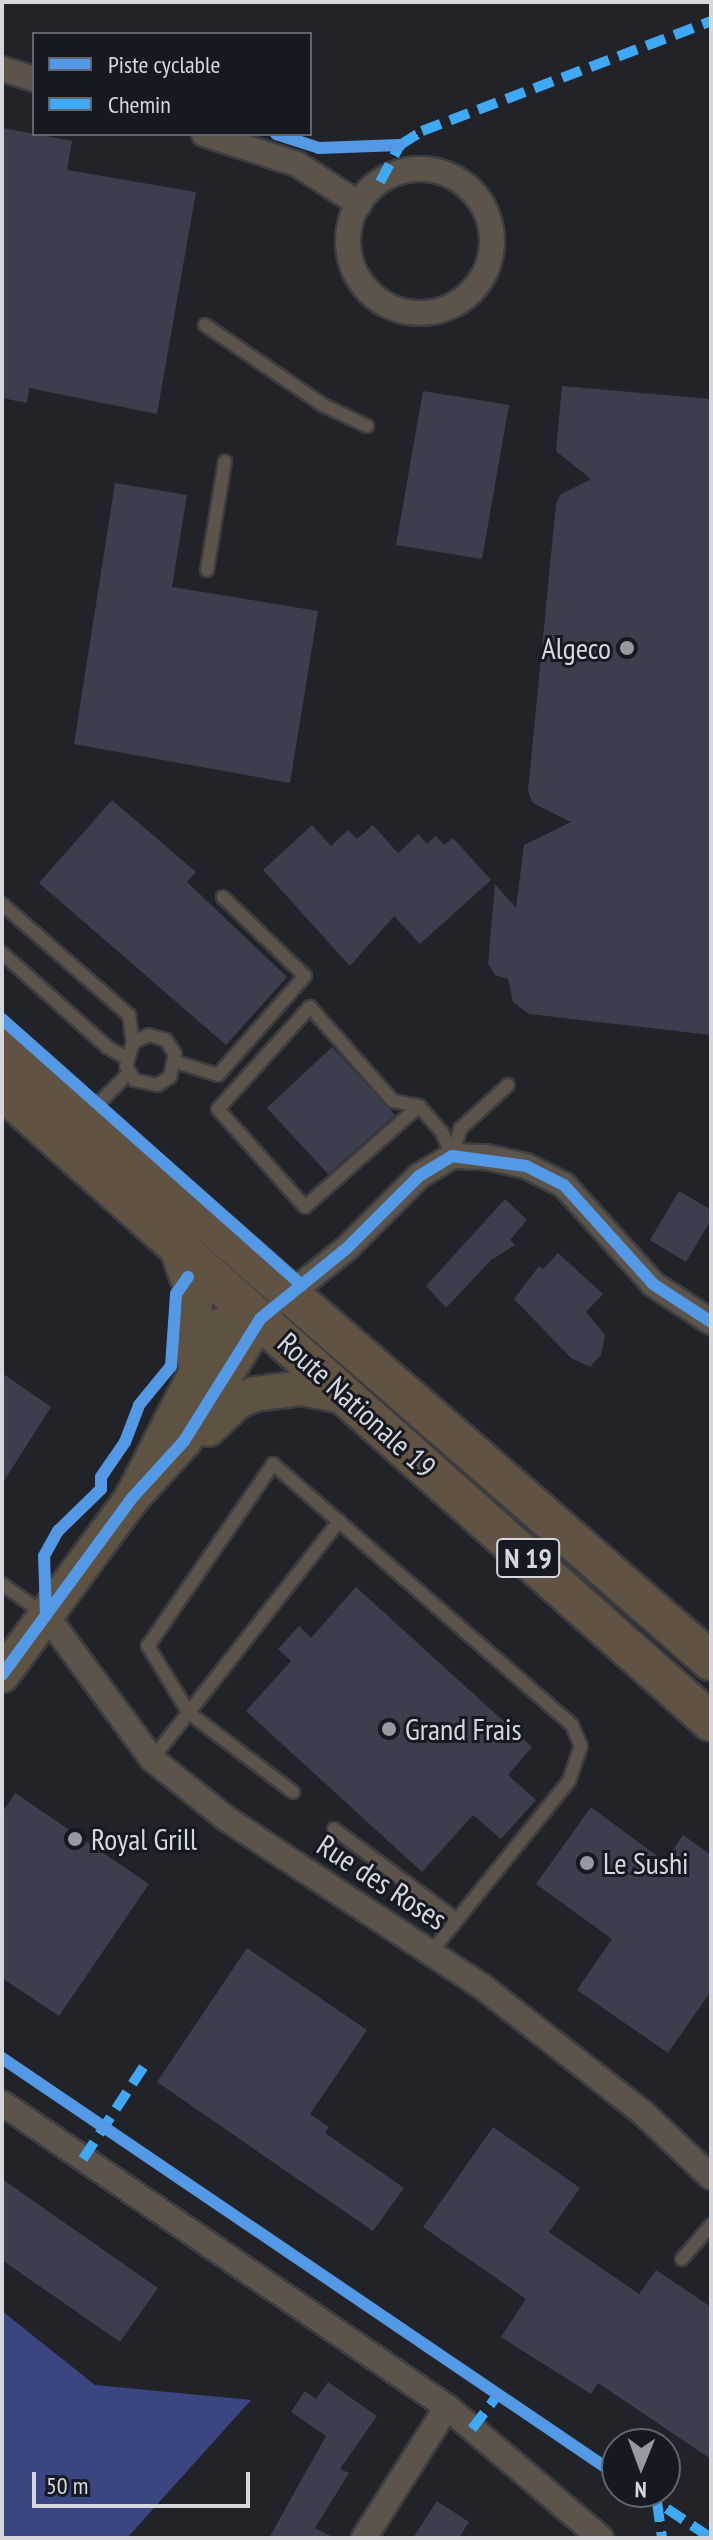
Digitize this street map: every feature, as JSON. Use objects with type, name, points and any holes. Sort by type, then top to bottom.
[{"type":"main road","name":"Route Nationale 19","points":[[2,1043],[88,1114],[711,1661]]},
{"type":"main road","name":"Route Nationale 19","points":[[2,1090],[174,1240],[711,1722]]},
{"type":"street","points":[[2,69],[32,78]]},
{"type":"street","points":[[210,136],[297,164],[359,204]]},
{"type":"street","points":[[407,171],[438,171],[465,185],[490,221],[492,251],[482,279],[461,301],[433,312],[403,311],[376,298],[355,271],[350,254],[352,219],[359,204],[380,182],[407,171]]},
{"type":"street","points":[[2,1675],[132,1498],[184,1441],[261,1318],[346,1249],[419,1176],[452,1156],[526,1166],[564,1185],[653,1284],[711,1322]]},
{"type":"street","points":[[174,1240],[198,1322],[191,1382]]},
{"type":"street","points":[[132,1498],[220,1326],[236,1318],[261,1318]]},
{"type":"street","points":[[132,1498],[174,1472],[238,1401],[302,1388],[348,1397]]},
{"type":"street","name":"Rue des Roses","points":[[46,1615],[152,1759],[227,1819],[431,1952],[643,2113],[711,2177]]},
{"type":"street","points":[[2,2103],[447,2407],[601,2538]]},
{"type":"street","points":[[364,2538],[447,2407]]},
{"type":"lane","points":[[205,325],[323,405],[367,426]]},
{"type":"lane","points":[[207,570],[225,461]]},
{"type":"lane","points":[[176,1062],[218,1075],[305,976],[223,897]]},
{"type":"lane","points":[[2,904],[129,1015],[133,1042],[125,1057],[129,1073],[141,1084],[157,1085],[170,1077],[176,1062],[171,1046],[158,1036],[133,1042]]},
{"type":"lane","points":[[2,953],[107,1047],[125,1057]]},
{"type":"lane","points":[[419,1106],[305,1207],[218,1109],[310,1007],[393,1101],[419,1106],[442,1132],[452,1156]]},
{"type":"lane","points":[[88,1114],[129,1073]]},
{"type":"lane","points":[[452,1156],[460,1129],[508,1085]]},
{"type":"lane","points":[[293,1792],[189,1713],[148,1646],[273,1464],[572,1725],[581,1746],[569,1781],[431,1952]]},
{"type":"lane","points":[[152,1759],[339,1521]]},
{"type":"lane","points":[[2,1584],[46,1615]]},
{"type":"lane","points":[[334,1829],[457,1920]]},
{"type":"lane","points":[[682,2259],[711,2225]]},
{"type":"shaded area","points":[[2,2311],[95,2385],[251,2400],[127,2538],[2,2538]]},
{"type":"building","points":[[2,128],[72,141],[67,170],[196,192],[157,414],[29,388],[27,403],[2,398]]},
{"type":"building","name":"Algeco","points":[[562,386],[711,399],[711,1035],[529,1014],[513,1002],[508,979],[495,975],[488,964],[495,884],[516,908],[524,845],[571,822],[533,803],[528,791],[556,504],[561,494],[591,479],[556,451]]},
{"type":"building","points":[[423,391],[509,405],[482,559],[396,545]]},
{"type":"building","points":[[115,483],[187,495],[172,587],[318,611],[290,783],[74,744]]},
{"type":"building","points":[[112,800],[196,872],[187,882],[287,977],[226,1045],[39,883]]},
{"type":"building","points":[[312,825],[331,846],[348,830],[357,839],[373,825],[398,853],[418,834],[427,844],[436,836],[444,845],[453,838],[491,880],[420,944],[394,916],[350,966],[263,870]]},
{"type":"building","points":[[332,1047],[395,1115],[328,1174],[267,1108]]},
{"type":"building","points":[[679,1191],[711,1210],[711,1220],[686,1262],[650,1240]]},
{"type":"building","points":[[505,1199],[527,1220],[510,1240],[515,1245],[491,1260],[446,1308],[426,1286]]},
{"type":"building","points":[[558,1253],[603,1294],[586,1312],[605,1335],[601,1355],[590,1367],[571,1358],[514,1299],[539,1266],[543,1269]]},
{"type":"building","points":[[2,1373],[51,1407],[2,1484]]},
{"type":"building","name":"Grand Frais","points":[[356,1587],[532,1747],[508,1775],[536,1800],[501,1839],[473,1815],[422,1872],[246,1711],[291,1661],[278,1649],[299,1626],[311,1638]]},
{"type":"building","points":[[15,1793],[149,1884],[59,2016],[2,1978],[2,1813]]},
{"type":"building","points":[[591,1807],[665,1862],[683,1835],[711,1855],[711,1991],[668,2053],[577,1990],[612,1939],[536,1884]]},
{"type":"building","points":[[247,1948],[367,2030],[310,2114],[329,2127],[325,2133],[404,2188],[373,2231],[157,2082]]},
{"type":"building","points":[[493,2127],[580,2188],[549,2232],[639,2294],[656,2270],[711,2307],[711,2459],[681,2439],[681,2428],[665,2428],[598,2383],[591,2394],[501,2337],[526,2299],[423,2227]]},
{"type":"building","points":[[2,2179],[158,2288],[120,2342],[2,2260]]},
{"type":"building","points":[[328,2382],[377,2416],[340,2469],[349,2473],[315,2528],[335,2538],[269,2538],[326,2436],[291,2412],[305,2391],[316,2399]]},
{"type":"building","points":[[437,2501],[469,2522],[459,2538],[413,2538]]},
{"type":"marked path","points":[[380,182],[400,145],[422,131],[711,21]]},
{"type":"marked path","points":[[83,2159],[144,2066]]},
{"type":"marked path","points":[[472,2429],[497,2396]]},
{"type":"marked path","points":[[658,2508],[662,2538]]},
{"type":"marked path","points":[[666,2508],[711,2538]]},
{"type":"cycle path","points":[[282,136],[319,148],[400,145]]},
{"type":"cycle path","points":[[2,1019],[302,1285]]},
{"type":"cycle path","points":[[2,1675],[132,1498],[184,1441],[261,1318],[346,1249],[419,1176],[452,1156],[526,1166],[564,1185],[653,1284],[711,1322]]},
{"type":"cycle path","points":[[46,1615],[44,1556],[58,1531],[101,1489],[101,1477],[125,1442],[139,1405],[171,1366],[176,1294],[188,1277]]},
{"type":"cycle path","points":[[2,2058],[601,2464]]},
{"type":"place","name":"Algeco","points":[[627,648]]},
{"type":"place","name":"Grand Frais","points":[[389,1729]]},
{"type":"place","name":"Royal Grill","points":[[75,1839]]},
{"type":"place","name":"Le Sushi","points":[[587,1863]]}]
